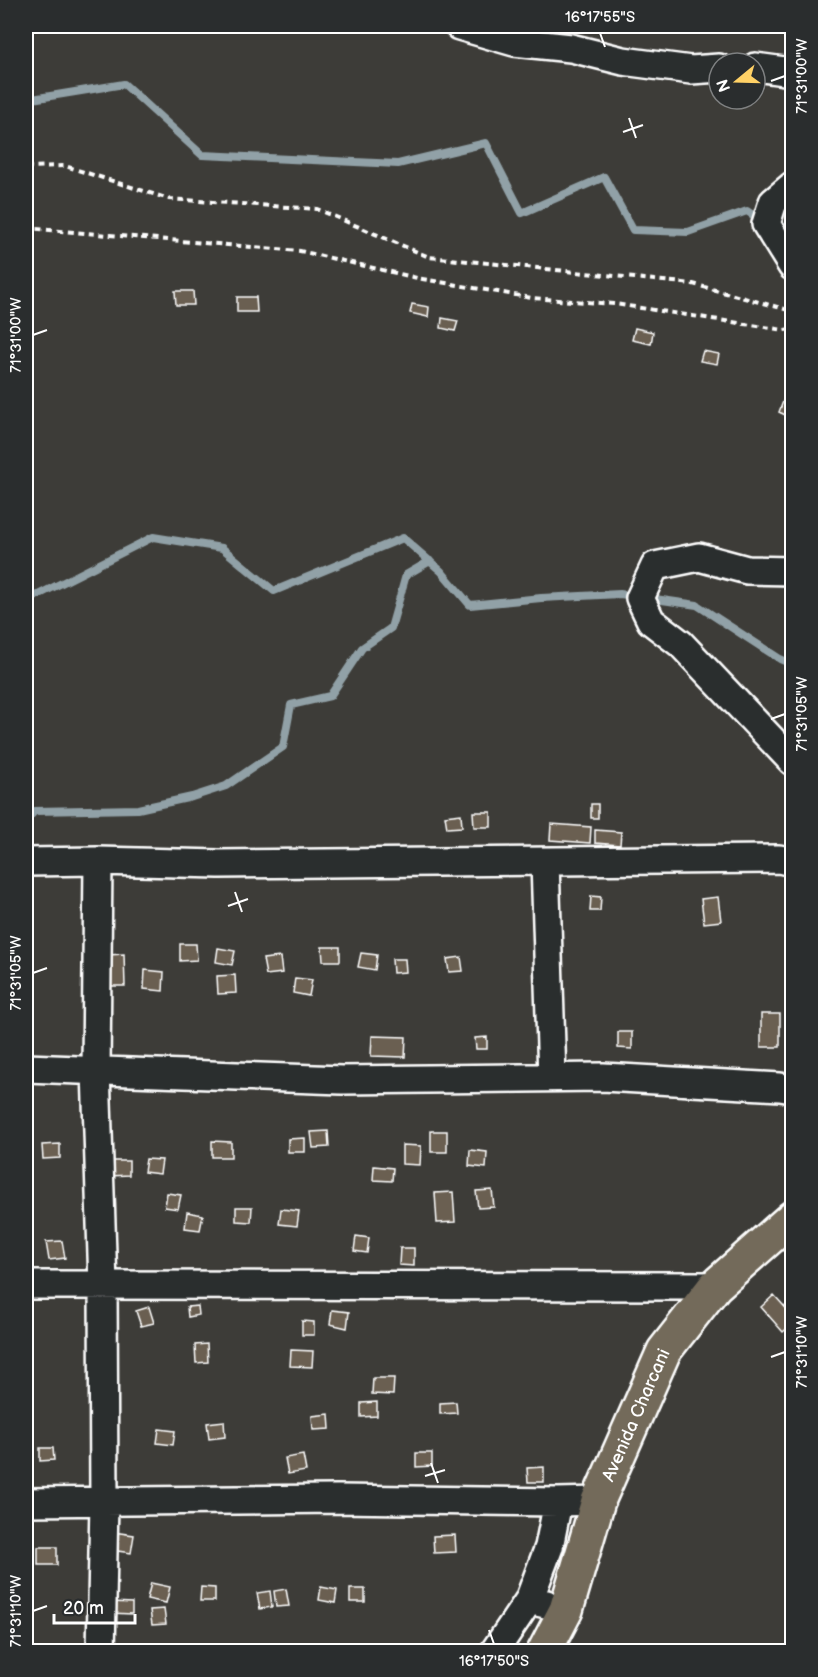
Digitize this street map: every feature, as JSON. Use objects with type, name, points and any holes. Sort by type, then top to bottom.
[{"type":"main road","name":"Avenida Charcani","points":[[544,1652],[566,1610],[598,1501],[664,1352],[715,1286],[792,1218]]},
{"type":"street","points":[[459,26],[514,42],[571,48],[623,60],[691,70],[707,69]]},
{"type":"street","points":[[767,69],[792,72]]},
{"type":"street","points":[[792,186],[773,202],[766,224],[792,266]]},
{"type":"street","points":[[792,571],[747,570],[699,557],[655,566],[640,598],[651,621],[681,644],[792,761]]},
{"type":"street","points":[[26,862],[219,864],[779,859],[792,862]]},
{"type":"street","points":[[98,861],[96,1070],[103,1285],[104,1502],[101,1652]]},
{"type":"street","points":[[545,862],[552,1077]]},
{"type":"street","points":[[26,1068],[342,1080],[615,1077],[792,1089]]},
{"type":"street","points":[[26,1285],[715,1286]]},
{"type":"street","points":[[26,1502],[338,1499],[598,1501]]},
{"type":"street","points":[[494,1652],[529,1600],[549,1547],[558,1502]]},
{"type":"street","points":[[529,1600],[566,1610]]},
{"type":"path","points":[[26,166],[65,166],[169,199],[317,208],[429,258],[693,284],[792,311]]},
{"type":"path","points":[[26,228],[300,251],[417,278],[532,298],[615,304],[784,330],[792,329]]},
{"type":"building","points":[[175,291],[193,291],[194,305],[176,305]]},
{"type":"building","points":[[237,297],[256,297],[257,312],[237,312]]},
{"type":"building","points":[[412,304],[429,307],[428,317],[410,313]]},
{"type":"building","points":[[442,318],[458,321],[455,331],[441,328]]},
{"type":"building","points":[[635,328],[653,332],[651,344],[632,340]]},
{"type":"building","points":[[703,351],[719,354],[717,364],[700,361]]},
{"type":"building","points":[[784,399],[792,402],[792,418],[779,412]]},
{"type":"building","points":[[591,804],[598,804],[598,818],[591,818]]},
{"type":"building","points":[[473,812],[491,812],[491,827],[474,827]]},
{"type":"building","points":[[461,814],[462,827],[447,828],[445,816]]},
{"type":"building","points":[[551,824],[591,827],[590,843],[550,840]]},
{"type":"building","points":[[595,830],[621,832],[620,845],[595,843]]},
{"type":"building","points":[[591,896],[601,897],[600,911],[590,911]]},
{"type":"building","points":[[718,897],[721,921],[704,923],[701,899]]},
{"type":"building","points":[[180,944],[196,944],[197,960],[180,961]]},
{"type":"building","points":[[322,947],[340,947],[340,961],[323,961]]},
{"type":"building","points":[[218,948],[235,951],[232,965],[216,962]]},
{"type":"building","points":[[361,953],[377,955],[375,970],[358,967]]},
{"type":"building","points":[[124,954],[125,986],[109,986],[108,955]]},
{"type":"building","points":[[280,957],[282,973],[266,975],[263,959]]},
{"type":"building","points":[[461,957],[463,971],[449,972],[447,959]]},
{"type":"building","points":[[392,959],[405,959],[406,972],[393,973]]},
{"type":"building","points":[[145,970],[164,972],[163,991],[144,989]]},
{"type":"building","points":[[235,975],[236,993],[218,994],[217,976]]},
{"type":"building","points":[[295,978],[312,980],[309,996],[293,993]]},
{"type":"building","points":[[29,981],[31,995],[26,996],[26,982]]},
{"type":"building","points":[[761,1014],[780,1014],[780,1047],[761,1047]]},
{"type":"building","points":[[618,1032],[632,1032],[632,1049],[618,1048]]},
{"type":"building","points":[[372,1036],[406,1037],[405,1057],[371,1056]]},
{"type":"building","points":[[487,1037],[487,1049],[476,1049],[475,1038]]},
{"type":"building","points":[[328,1131],[329,1147],[313,1148],[311,1132]]},
{"type":"building","points":[[431,1131],[447,1131],[447,1152],[431,1152]]},
{"type":"building","points":[[305,1138],[305,1152],[288,1152],[288,1139]]},
{"type":"building","points":[[212,1141],[231,1142],[231,1157],[212,1157]]},
{"type":"building","points":[[60,1144],[60,1158],[43,1159],[42,1145]]},
{"type":"building","points":[[402,1145],[421,1146],[420,1165],[402,1164]]},
{"type":"building","points":[[470,1150],[487,1152],[486,1168],[469,1166]]},
{"type":"building","points":[[146,1159],[162,1160],[160,1174],[144,1172]]},
{"type":"building","points":[[108,1161],[129,1161],[129,1175],[109,1176]]},
{"type":"building","points":[[374,1166],[393,1168],[392,1181],[373,1180]]},
{"type":"building","points":[[492,1190],[494,1207],[478,1208],[476,1191]]},
{"type":"building","points":[[453,1192],[455,1222],[437,1223],[435,1193]]},
{"type":"building","points":[[167,1193],[181,1195],[178,1209],[165,1207]]},
{"type":"building","points":[[236,1207],[252,1207],[251,1222],[236,1221]]},
{"type":"building","points":[[281,1209],[299,1211],[297,1226],[279,1224]]},
{"type":"building","points":[[187,1212],[203,1215],[200,1230],[185,1228]]},
{"type":"building","points":[[356,1236],[369,1238],[367,1253],[354,1251]]},
{"type":"building","points":[[62,1241],[65,1258],[49,1260],[46,1242]]},
{"type":"building","points":[[400,1248],[414,1248],[414,1266],[399,1265]]},
{"type":"building","points":[[774,1295],[792,1315],[792,1324],[783,1332],[761,1307]]},
{"type":"building","points":[[198,1306],[199,1315],[188,1317],[187,1307]]},
{"type":"building","points":[[149,1307],[154,1323],[141,1326],[136,1311]]},
{"type":"building","points":[[332,1310],[349,1312],[347,1328],[330,1324]]},
{"type":"building","points":[[302,1321],[314,1322],[314,1335],[302,1335]]},
{"type":"building","points":[[207,1344],[208,1362],[196,1363],[195,1345]]},
{"type":"building","points":[[291,1350],[313,1351],[312,1367],[290,1366]]},
{"type":"building","points":[[373,1378],[394,1378],[393,1395],[372,1394]]},
{"type":"building","points":[[377,1402],[377,1416],[361,1417],[361,1403]]},
{"type":"building","points":[[456,1402],[457,1413],[440,1414],[440,1403]]},
{"type":"building","points":[[329,1414],[330,1429],[313,1430],[312,1416]]},
{"type":"building","points":[[224,1421],[225,1437],[209,1439],[207,1423]]},
{"type":"building","points":[[159,1429],[175,1431],[173,1445],[157,1443]]},
{"type":"building","points":[[40,1448],[53,1448],[54,1460],[40,1461]]},
{"type":"building","points":[[416,1453],[432,1453],[432,1466],[416,1467]]},
{"type":"building","points":[[303,1455],[306,1471],[288,1474],[285,1458]]},
{"type":"building","points":[[544,1467],[544,1482],[528,1482],[527,1468]]},
{"type":"building","points":[[113,1532],[134,1535],[131,1553],[111,1550]]},
{"type":"building","points":[[455,1535],[456,1552],[434,1553],[433,1536]]},
{"type":"building","points":[[38,1547],[57,1547],[57,1565],[38,1565]]},
{"type":"building","points":[[26,1572],[29,1572],[29,1619],[26,1619]]},
{"type":"building","points":[[151,1583],[170,1587],[166,1603],[147,1599]]},
{"type":"building","points":[[201,1587],[215,1588],[215,1601],[200,1601]]},
{"type":"building","points":[[321,1587],[337,1590],[335,1603],[319,1600]]},
{"type":"building","points":[[286,1589],[289,1606],[276,1607],[274,1591]]},
{"type":"building","points":[[350,1589],[365,1589],[365,1602],[350,1602]]},
{"type":"building","points":[[270,1591],[272,1607],[260,1609],[257,1593]]},
{"type":"building","points":[[111,1602],[132,1603],[132,1614],[110,1613]]},
{"type":"building","points":[[164,1609],[166,1624],[152,1625],[150,1610]]},
{"type":"building","points":[[395,1646],[410,1647],[410,1652],[395,1652]]},
{"type":"waterway","points":[[26,100],[124,84],[202,155],[398,164],[486,143],[522,213],[604,177],[633,230],[688,232],[747,211],[766,224],[792,228]]},
{"type":"waterway","points":[[26,601],[153,537],[222,548],[274,591],[403,538],[441,571],[470,605],[620,594],[697,605],[780,659],[792,664]]},
{"type":"waterway","points":[[26,820],[35,811],[138,809],[192,797],[226,786],[283,747],[291,705],[330,696],[362,648],[391,628],[406,575],[430,561]]}]
